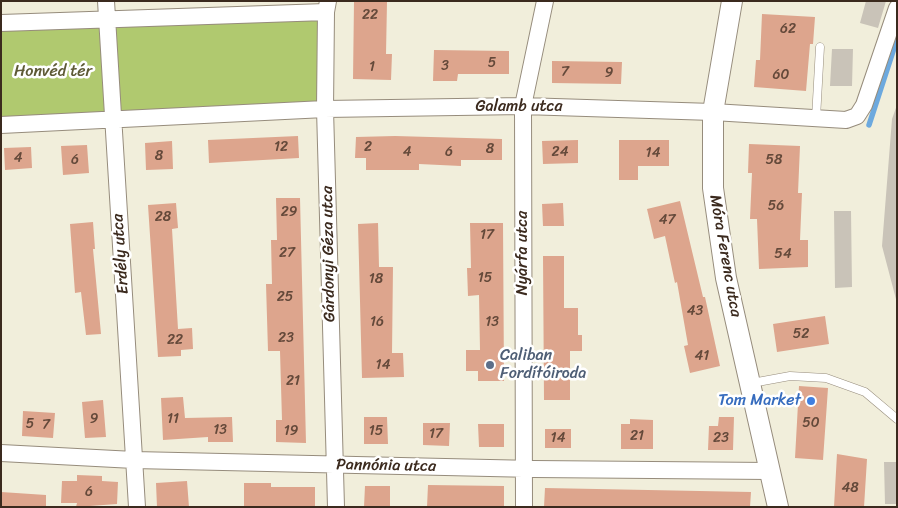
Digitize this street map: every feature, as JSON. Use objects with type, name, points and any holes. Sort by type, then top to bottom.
[{"type":"street","name":"Erdély utca","points":[[106,1],[137,507]]},
{"type":"street","name":"Nyárfa utca","points":[[524,507],[523,106],[545,1]]},
{"type":"street","name":"Móra Ferenc utca","points":[[732,1],[713,112],[713,188],[726,278],[778,507]]},
{"type":"street","points":[[1,23],[107,20],[327,6]]},
{"type":"street","name":"Gárdonyi Géza utca","points":[[327,6],[325,109],[336,507]]},
{"type":"street","name":"Galamb utca","points":[[325,109],[523,106],[713,112],[846,120],[857,116],[864,105],[897,8]]},
{"type":"street","points":[[1,125],[325,109]]},
{"type":"street","name":"Pannónia utca","points":[[1,453],[134,460],[334,465],[770,471]]},
{"type":"lane","points":[[816,118],[820,47]]},
{"type":"lane","points":[[750,384],[790,376],[826,378],[866,392],[897,419]]},
{"type":"shaded area","points":[[866,1],[886,1],[878,28],[860,23]]},
{"type":"shaded area","points":[[832,49],[853,49],[852,86],[830,86]]},
{"type":"shaded area","points":[[897,105],[897,303],[882,246],[892,119]]},
{"type":"shaded area","points":[[834,211],[851,211],[852,287],[835,288]]},
{"type":"shaded area","points":[[884,462],[897,462],[897,504],[885,504]]},
{"type":"green space","name":"Honvéd tér","points":[[326,12],[325,109],[1,125],[1,23]]},
{"type":"building","points":[[354,2],[387,2],[386,54],[392,54],[391,80],[353,79]]},
{"type":"building","points":[[762,14],[815,17],[813,44],[810,44],[806,91],[754,87],[756,60],[760,60]]},
{"type":"building","points":[[434,50],[509,51],[509,74],[458,74],[457,81],[433,81]]},
{"type":"building","points":[[552,61],[622,62],[621,84],[552,83]]},
{"type":"building","points":[[298,136],[299,158],[209,163],[208,140]]},
{"type":"building","points":[[395,136],[502,139],[502,160],[461,160],[461,166],[419,164],[419,170],[366,170],[366,158],[355,158],[356,137]]},
{"type":"building","points":[[578,140],[578,163],[543,164],[542,141]]},
{"type":"building","points":[[619,140],[669,140],[669,166],[638,166],[638,180],[619,180]]},
{"type":"building","points":[[172,141],[173,169],[146,170],[145,143]]},
{"type":"building","points":[[749,144],[800,146],[798,193],[802,193],[800,240],[808,240],[808,267],[759,269],[757,219],[750,219],[752,173],[748,173]]},
{"type":"building","points":[[87,145],[89,173],[63,175],[61,146]]},
{"type":"building","points":[[31,147],[32,168],[5,170],[4,148]]},
{"type":"building","points":[[276,198],[300,198],[306,443],[276,442],[276,420],[282,420],[280,351],[268,351],[266,284],[272,284],[271,240],[277,240]]},
{"type":"building","points":[[680,201],[703,297],[705,297],[720,366],[690,373],[684,346],[688,345],[677,282],[675,283],[665,236],[654,239],[647,209]]},
{"type":"building","points":[[176,203],[178,228],[172,229],[178,329],[192,328],[193,349],[181,350],[181,356],[158,357],[148,205]]},
{"type":"building","points":[[563,203],[564,226],[543,226],[542,204]]},
{"type":"building","points":[[93,222],[95,249],[93,249],[101,334],[86,335],[81,292],[75,293],[70,224]]},
{"type":"building","points":[[378,223],[379,267],[393,267],[392,353],[403,353],[404,377],[362,378],[358,224]]},
{"type":"building","points":[[470,223],[503,223],[504,381],[478,381],[478,371],[466,371],[466,350],[480,350],[479,295],[468,296],[467,268],[471,268]]},
{"type":"building","points":[[543,256],[564,256],[564,308],[578,308],[578,335],[582,335],[582,351],[570,351],[570,400],[544,400]]},
{"type":"building","points":[[825,316],[829,344],[777,352],[773,324]]},
{"type":"building","points":[[799,386],[828,388],[823,460],[795,458]]},
{"type":"building","points":[[183,397],[185,418],[232,417],[233,442],[208,442],[208,437],[163,440],[161,398]]},
{"type":"building","points":[[103,400],[106,437],[85,438],[82,402]]},
{"type":"building","points":[[23,411],[55,413],[53,438],[22,436]]},
{"type":"building","points":[[364,417],[387,417],[388,444],[364,444]]},
{"type":"building","points":[[719,417],[734,417],[733,450],[708,450],[709,426],[718,426]]},
{"type":"building","points":[[630,419],[653,420],[653,449],[621,449],[621,424],[630,424]]},
{"type":"building","points":[[423,423],[450,423],[449,446],[423,445]]},
{"type":"building","points":[[478,424],[504,424],[504,447],[479,447]]},
{"type":"building","points":[[545,429],[571,429],[571,448],[545,448]]},
{"type":"building","points":[[837,454],[867,459],[864,507],[834,507]]},
{"type":"building","points":[[77,475],[102,476],[102,481],[118,482],[117,504],[76,507],[77,503],[61,503],[62,481],[77,481]]},
{"type":"building","points":[[187,481],[189,507],[157,507],[156,483]]},
{"type":"building","points":[[244,483],[271,483],[271,487],[315,487],[315,507],[244,507]]},
{"type":"building","points":[[428,485],[504,486],[504,507],[427,507]]},
{"type":"building","points":[[365,486],[390,486],[390,507],[364,507]]},
{"type":"building","points":[[545,488],[751,492],[750,507],[544,507]]},
{"type":"building","points":[[1,492],[46,495],[46,507],[1,507]]},
{"type":"waterway","points":[[869,125],[897,39]]},
{"type":"place","name":"Caliban Fordítóiroda","points":[[490,365]]},
{"type":"place","name":"Tom Market","points":[[811,401]]}]
